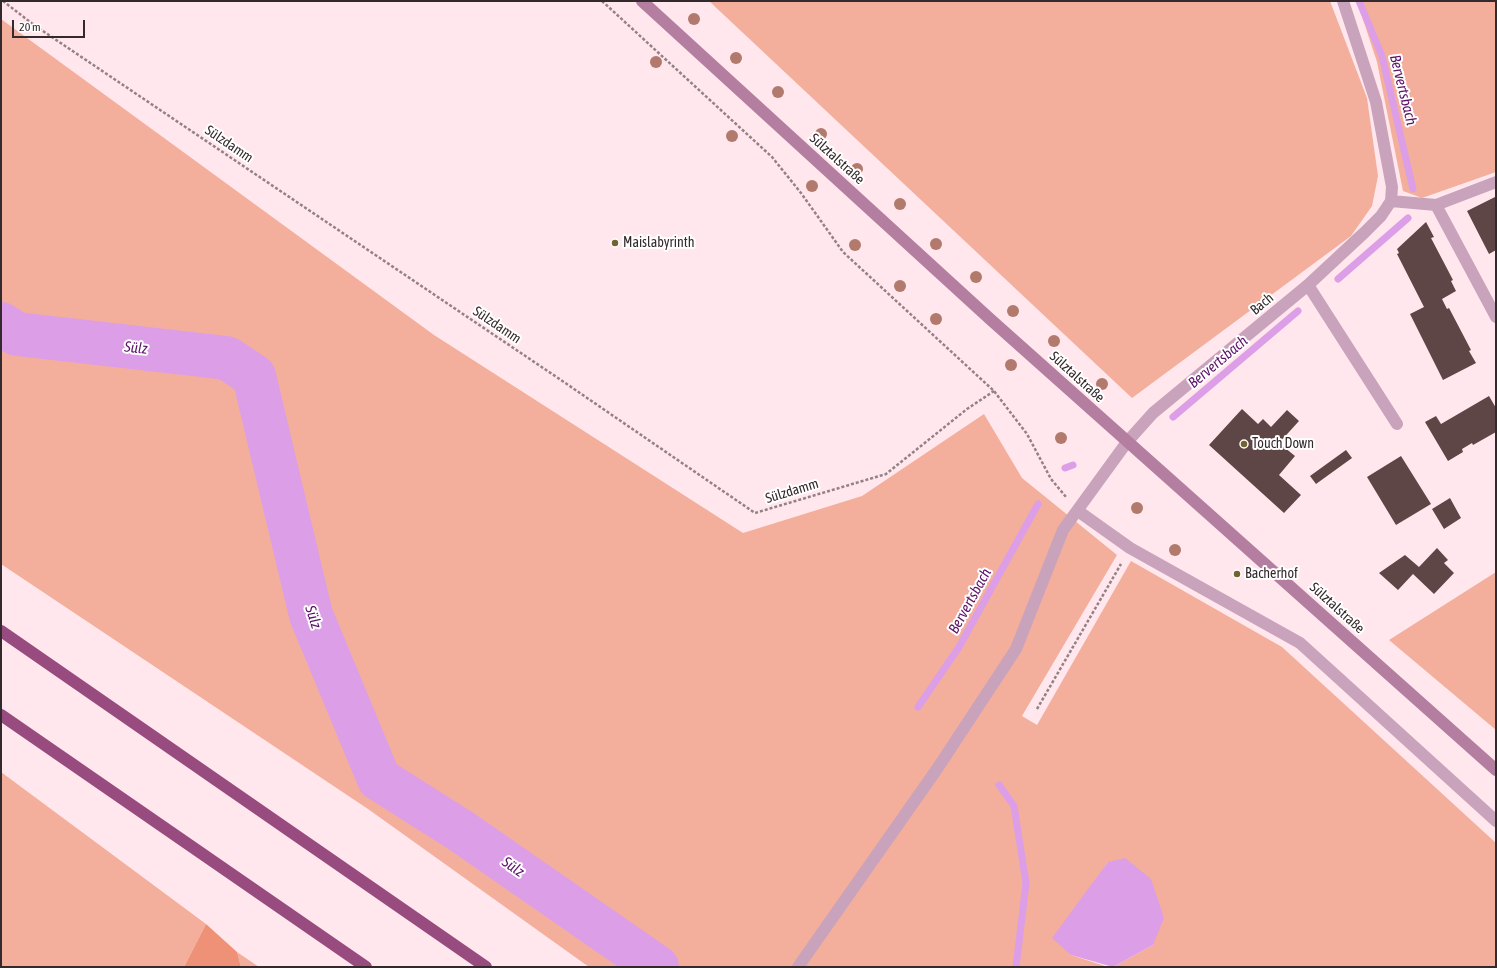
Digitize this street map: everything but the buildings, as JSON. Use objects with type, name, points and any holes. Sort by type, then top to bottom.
[{"type":"highway","points":[[1,631],[486,967]]},
{"type":"highway","points":[[1,715],[366,967]]},
{"type":"main road","name":"Sülztalstraße","points":[[642,1],[990,319],[1496,770]]},
{"type":"street","points":[[1343,1],[1376,102],[1392,187],[1391,201],[1436,205],[1496,182]]},
{"type":"street","name":"Bach","points":[[801,963],[937,769],[1016,649],[1063,530],[1128,442],[1153,413],[1308,285],[1382,216],[1391,201]]},
{"type":"street","points":[[1436,205],[1496,317]]},
{"type":"street","points":[[1308,285],[1397,424]]},
{"type":"street","points":[[1078,511],[1130,548],[1300,643],[1496,821]]},
{"type":"path","name":"Sülzdamm","points":[[3,1],[34,25],[558,378],[755,513],[886,474],[967,410],[994,391]]},
{"type":"path","points":[[602,1],[772,157],[801,193],[843,252],[994,391],[1027,434],[1051,479],[1078,511]]},
{"type":"path","points":[[1037,709],[1130,548]]},
{"type":"shaded area","points":[[709,1],[1330,1],[1367,98],[1378,176],[1372,206],[1351,236],[1132,398]]},
{"type":"shaded area","points":[[1357,1],[1496,1],[1496,172],[1422,198],[1403,191],[1377,62]]},
{"type":"shaded area","points":[[1,19],[434,335],[743,533],[862,496],[984,414],[1022,478],[1117,555],[1022,716],[1037,725],[1131,561],[1282,647],[1496,843],[1496,967],[1113,967],[1153,945],[1108,862],[1093,884],[1071,955],[1108,967],[589,967],[368,809],[1,564]]},
{"type":"shaded area","points":[[1496,572],[1496,730],[1389,640]]},
{"type":"shaded area","points":[[1,772],[206,924],[184,967],[1,967]]},
{"type":"shaded area","points":[[1125,858],[1151,879],[1164,918],[1153,945],[1113,967],[1071,955],[1052,938],[1108,862]]},
{"type":"shaded area","points":[[206,924],[237,952],[241,967],[184,967]]},
{"type":"shaded area","points":[[237,952],[259,967],[241,967]]},
{"type":"waterway","name":"Bervertsbach","points":[[1359,1],[1382,56],[1413,189]]},
{"type":"waterway","name":"Bervertsbach","points":[[1338,279],[1408,218]]},
{"type":"waterway","name":"Bervertsbach","points":[[1173,417],[1298,311]]},
{"type":"waterway","name":"Sülz","points":[[1,324],[17,334],[227,358],[254,376],[311,615],[379,779],[461,831],[657,967]]},
{"type":"waterway","name":"Bervertsbach","points":[[1065,468],[1073,465]]},
{"type":"waterway","name":"Bervertsbach","points":[[918,707],[959,647],[1038,504]]},
{"type":"waterway","name":"Bervertsbach","points":[[999,785],[1014,806],[1026,883],[1016,967]]},
{"type":"place","name":"Maislabyrinth","points":[[615,243]]},
{"type":"place","name":"Touch Down","points":[[1244,444]]},
{"type":"place","name":"Bacherhof","points":[[1237,574]]}]
